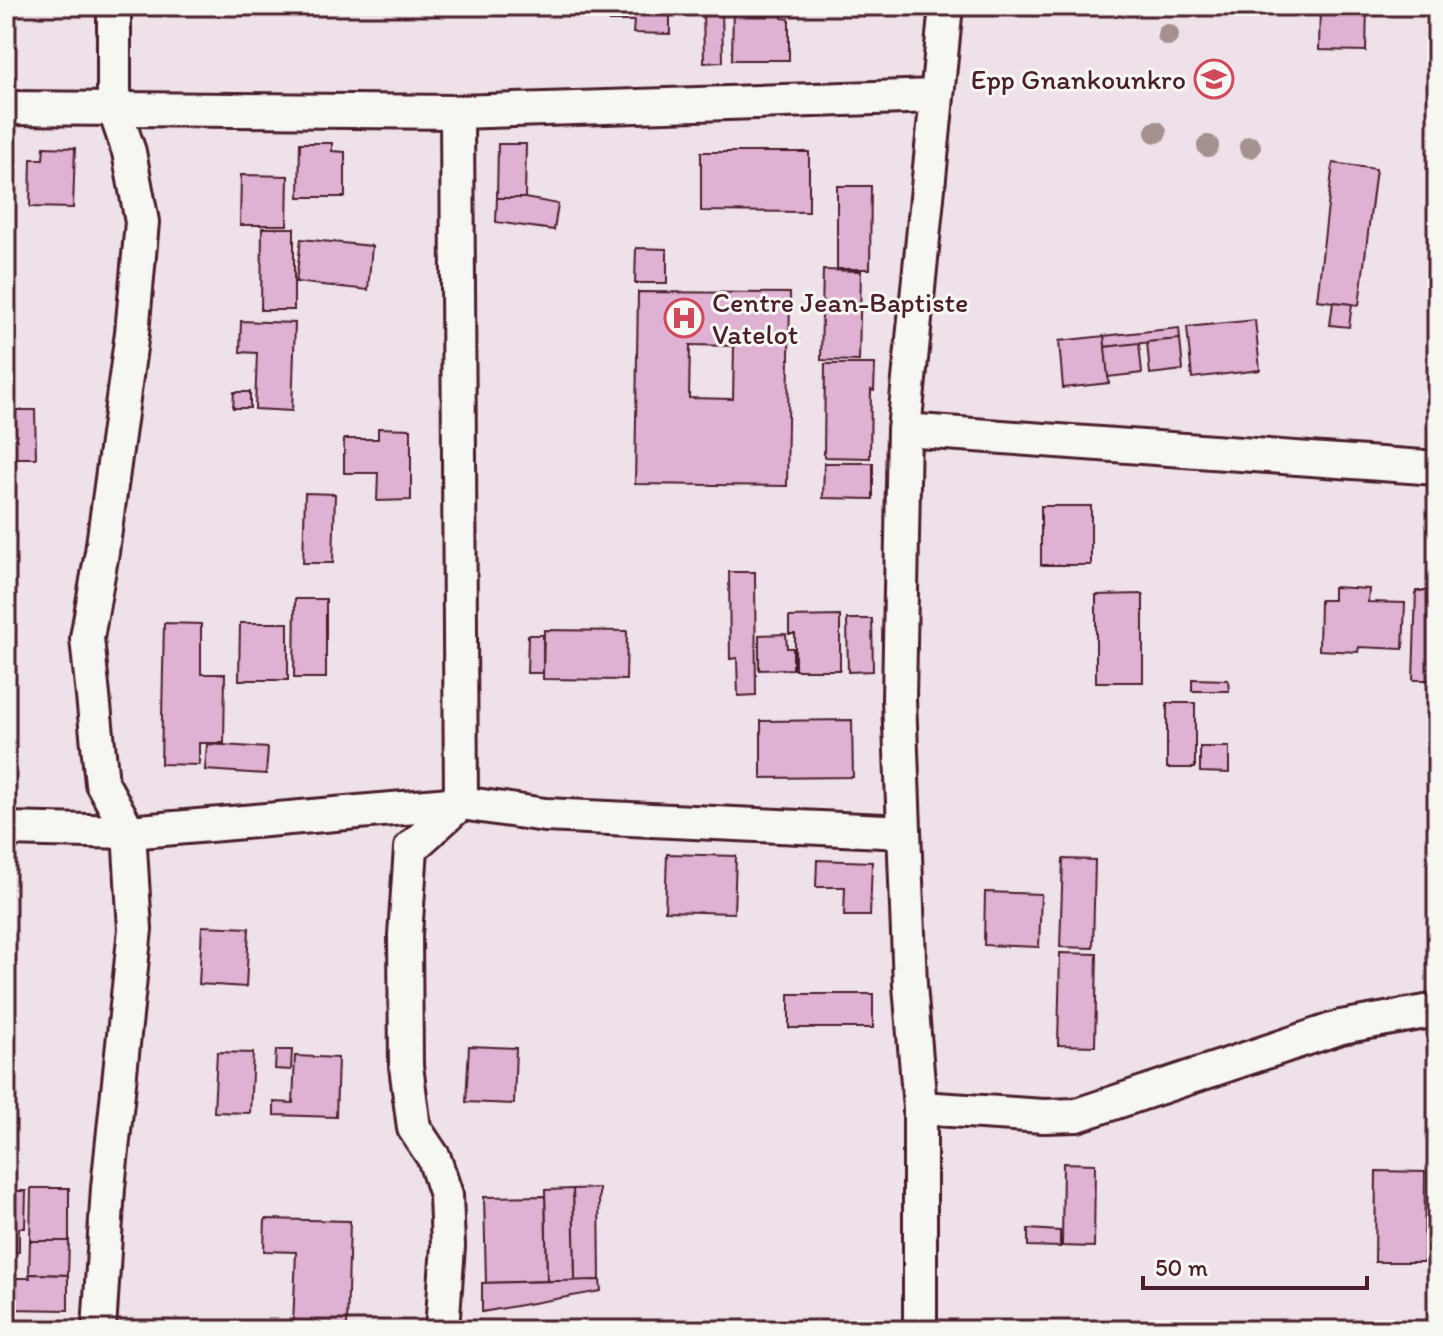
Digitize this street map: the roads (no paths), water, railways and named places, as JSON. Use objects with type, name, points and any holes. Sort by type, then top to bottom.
[{"type":"street","points":[[99,1330],[108,1188],[135,929],[129,832],[102,783],[87,638],[132,333],[142,222],[129,152],[114,108],[114,6]]},
{"type":"street","points":[[920,1330],[920,1108],[910,985],[899,699],[904,430],[946,6]]},
{"type":"street","points":[[6,108],[457,112],[936,96]]},
{"type":"street","points":[[442,1330],[448,1246],[446,1195],[434,1158],[414,1128],[406,1066],[405,935],[411,848],[461,803],[457,112]]},
{"type":"street","points":[[904,430],[1437,468]]},
{"type":"street","points":[[6,829],[129,832],[461,803],[545,815],[904,832]]},
{"type":"street","points":[[920,1108],[1044,1116],[1077,1115],[1341,1027],[1437,1010]]},
{"type":"place","name":"Epp Gnankounkro","points":[[1214,79]]},
{"type":"place","name":"Centre Jean-Baptiste Vatelot","points":[[684,318]]}]
